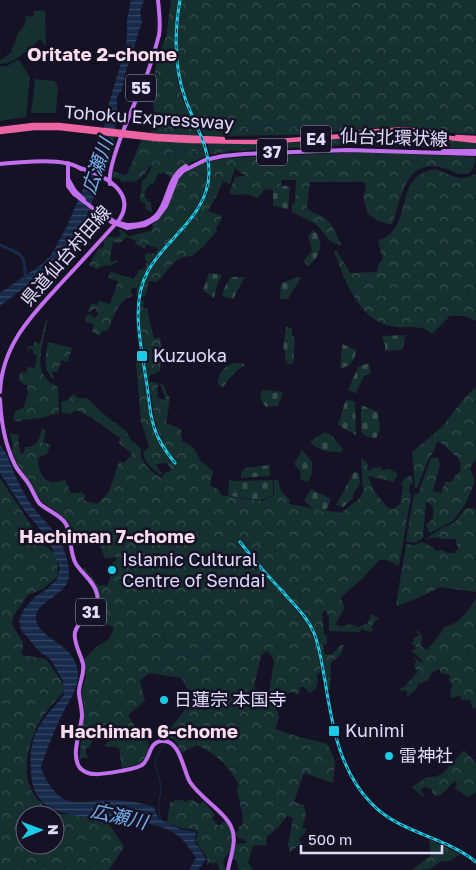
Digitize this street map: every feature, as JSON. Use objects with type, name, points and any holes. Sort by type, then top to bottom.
[{"type":"highway","name":"Tohoku Expressway","points":[[0,130],[33,125],[156,137],[270,139],[404,129],[476,140]]},
{"type":"main road","name":"55","points":[[108,182],[123,130],[144,82],[158,36],[160,24],[158,0]]},
{"type":"main road","name":"仙台北環状線","points":[[68,162],[68,186],[74,193],[111,222],[127,227],[145,225],[157,218],[166,206],[177,178],[183,170],[205,160],[222,156],[273,152],[356,150],[476,153]]},
{"type":"main road","name":"県道仙台村田線","points":[[0,164],[68,162],[108,182],[121,193],[124,207],[119,220],[30,317],[14,340],[5,360],[0,392]]},
{"type":"main road","name":"31","points":[[0,399],[6,441],[16,466],[40,504],[66,524],[75,562],[92,582],[97,595],[94,609],[80,623],[75,634],[75,641],[82,659],[83,670],[79,692],[82,717],[77,750],[78,763],[85,772],[95,774],[138,767],[145,762],[152,746],[162,741],[172,743],[176,748],[188,779],[195,789],[226,819],[232,828],[234,836],[228,870]]},
{"type":"green space","points":[[171,0],[179,0],[175,61],[179,85],[184,102],[200,136],[151,133],[154,116],[152,86],[157,59],[166,37]]},
{"type":"green space","points":[[181,0],[476,0],[476,134],[460,134],[406,126],[292,135],[205,136],[188,104],[180,79],[177,39]]},
{"type":"green space","points":[[34,11],[45,12],[46,46],[40,39],[16,59],[0,64],[0,60],[11,53],[17,35],[24,26],[26,18],[24,17],[34,17]]},
{"type":"green space","points":[[19,60],[30,77],[26,117],[0,121],[0,66],[7,66]]},
{"type":"green space","points":[[35,79],[55,81],[58,88],[56,113],[31,113]]},
{"type":"green space","points":[[383,135],[406,135],[476,143],[476,149],[362,144],[231,151],[210,155],[208,144],[290,143]]},
{"type":"green space","points":[[142,139],[203,144],[206,156],[179,168],[171,178],[164,172],[162,174],[159,173],[153,184],[145,191],[145,198],[151,202],[152,213],[145,208],[146,204],[140,201],[142,181],[147,177],[152,166],[135,182],[122,182],[120,179],[111,177],[113,171],[126,176]]},
{"type":"green space","points":[[363,152],[475,157],[475,160],[474,167],[464,174],[457,174],[451,170],[435,166],[421,168],[413,174],[406,184],[392,225],[376,220],[368,214],[363,197],[366,187],[364,182],[310,182],[307,208],[323,216],[328,221],[342,246],[332,242],[314,223],[292,212],[292,204],[295,203],[296,180],[282,180],[281,186],[273,190],[265,189],[258,198],[246,194],[235,195],[229,193],[235,177],[245,176],[235,168],[230,184],[223,181],[208,211],[222,216],[216,228],[217,231],[192,256],[175,262],[157,282],[149,281],[145,297],[141,296],[147,276],[154,265],[201,207],[209,184],[210,162],[228,158]]},
{"type":"green space","points":[[206,162],[208,163],[206,184],[197,209],[150,265],[138,296],[136,296],[137,288],[132,288],[130,292],[132,296],[123,301],[108,331],[102,331],[100,336],[92,332],[94,325],[85,321],[86,316],[91,314],[94,318],[98,315],[96,308],[87,313],[92,303],[97,305],[99,301],[110,304],[118,281],[108,278],[111,272],[134,279],[139,270],[145,268],[147,262],[145,255],[148,253],[155,254],[159,249],[146,244],[145,248],[142,248],[135,245],[136,241],[127,237],[120,243],[113,242],[110,259],[111,262],[118,260],[117,262],[97,269],[89,265],[99,248],[101,249],[105,245],[103,242],[107,237],[118,237],[121,234],[120,229],[130,237],[153,230],[152,224],[165,212],[177,181],[190,169]]},
{"type":"green space","points":[[435,169],[461,178],[466,178],[476,173],[476,321],[464,316],[450,316],[432,334],[424,329],[415,327],[396,327],[383,324],[372,318],[355,299],[334,251],[337,251],[350,273],[377,272],[379,263],[383,260],[378,241],[390,234],[397,224],[406,195],[415,179],[423,173]]},
{"type":"green space","points":[[281,186],[290,186],[288,209],[273,206],[273,190]]},
{"type":"green space","points":[[313,230],[319,239],[320,249],[316,258],[308,266],[303,261],[312,251],[308,236]]},
{"type":"green space","points":[[209,273],[222,275],[214,298],[203,290]]},
{"type":"green space","points":[[231,277],[245,277],[233,299],[222,296]]},
{"type":"green space","points":[[301,278],[288,299],[280,299],[281,283]]},
{"type":"green space","points":[[140,301],[144,301],[143,308],[147,309],[154,339],[160,337],[162,351],[160,371],[149,376],[150,382],[157,383],[159,386],[157,387],[158,398],[166,400],[160,384],[162,383],[170,399],[166,423],[181,429],[182,441],[194,448],[200,460],[213,471],[210,486],[218,489],[221,495],[263,501],[274,495],[274,480],[278,480],[281,491],[290,500],[289,504],[341,513],[360,498],[363,491],[361,458],[367,462],[368,471],[381,467],[382,470],[390,469],[398,474],[394,482],[368,476],[374,491],[388,508],[393,509],[400,504],[403,487],[401,483],[405,478],[412,475],[413,484],[410,484],[409,491],[411,496],[399,566],[387,560],[379,560],[362,579],[341,597],[345,608],[335,624],[341,627],[351,624],[358,627],[367,624],[372,614],[378,618],[371,627],[373,628],[371,632],[361,629],[360,632],[329,631],[329,617],[325,610],[322,614],[324,634],[327,636],[327,644],[323,646],[325,654],[331,655],[341,645],[344,645],[340,655],[331,662],[330,689],[327,690],[323,660],[314,630],[241,541],[238,543],[306,622],[317,644],[321,673],[317,674],[317,688],[310,693],[304,687],[300,687],[299,694],[290,692],[279,701],[269,694],[274,660],[266,651],[261,656],[254,687],[275,703],[279,718],[275,729],[325,743],[328,745],[335,761],[333,783],[304,773],[294,802],[304,805],[306,815],[302,828],[307,828],[298,840],[302,843],[290,852],[288,845],[293,818],[287,816],[278,828],[267,837],[266,846],[253,845],[248,863],[253,870],[239,870],[236,860],[232,859],[236,844],[247,843],[242,838],[238,839],[235,833],[239,830],[238,827],[242,826],[243,817],[237,789],[239,785],[234,777],[222,761],[211,753],[197,745],[182,753],[174,739],[165,735],[185,710],[188,690],[181,678],[149,673],[140,681],[145,701],[128,715],[136,728],[145,724],[147,730],[148,750],[140,764],[122,768],[119,748],[105,746],[117,729],[107,724],[97,728],[90,747],[85,749],[88,758],[82,758],[79,761],[84,716],[84,704],[81,694],[86,677],[84,660],[95,648],[109,639],[114,628],[92,614],[99,602],[98,590],[82,569],[84,568],[99,586],[107,586],[111,576],[106,569],[111,564],[108,569],[112,574],[117,570],[112,563],[117,560],[116,557],[105,559],[101,548],[94,538],[74,542],[68,522],[41,501],[18,465],[11,449],[13,448],[10,433],[19,435],[20,453],[24,453],[25,447],[33,446],[37,442],[42,428],[46,431],[43,443],[51,444],[47,454],[38,458],[40,469],[45,479],[52,482],[65,480],[71,493],[79,493],[80,491],[86,496],[83,500],[97,504],[109,492],[119,461],[124,463],[132,454],[119,443],[120,438],[92,418],[76,410],[69,415],[68,413],[62,413],[61,401],[66,401],[74,394],[77,398],[87,398],[126,431],[132,442],[141,449],[142,458],[146,466],[153,472],[161,478],[166,472],[169,472],[171,469],[167,463],[157,464],[162,473],[161,475],[155,471],[147,463],[143,452],[149,447],[141,421],[136,364],[138,354],[141,353],[149,412],[153,425],[165,451],[174,464],[176,463],[163,445],[155,421],[139,319]]},
{"type":"green space","points":[[48,319],[40,362],[46,379],[58,387],[59,413],[41,418],[21,420],[20,422],[13,420],[15,411],[23,408],[28,394],[27,386],[18,380],[21,372],[26,373],[28,367],[35,368],[37,355],[34,355],[32,349],[29,349],[27,353],[28,346],[34,346],[34,342],[40,344],[46,320]]},
{"type":"green space","points":[[286,327],[292,328],[295,341],[293,364],[288,364],[285,359],[285,351],[283,350]]},
{"type":"green space","points":[[406,335],[402,350],[385,351],[382,336]]},
{"type":"green space","points":[[48,342],[72,348],[68,362],[62,360],[57,372],[52,372],[55,381],[46,368],[45,358]]},
{"type":"green space","points":[[342,344],[356,350],[350,365],[340,369]]},
{"type":"green space","points":[[233,363],[245,365],[236,371],[222,388],[218,383],[220,373]]},
{"type":"green space","points":[[369,363],[371,373],[364,376],[356,393],[348,390],[358,367]]},
{"type":"green space","points":[[476,387],[476,459],[470,468],[475,481],[466,503],[453,521],[430,533],[426,526],[433,518],[433,507],[426,501],[423,538],[415,543],[406,541],[414,494],[418,494],[431,458],[438,458],[440,465],[433,491],[441,493],[445,482],[452,482],[461,470],[459,459],[440,442],[437,442],[417,488],[415,488],[412,452],[441,428],[465,397]]},
{"type":"green space","points":[[263,390],[283,392],[278,406],[266,407],[261,399]]},
{"type":"green space","points":[[346,399],[355,402],[356,435],[338,425]]},
{"type":"green space","points":[[361,405],[378,412],[380,430],[376,438],[365,436],[361,431]]},
{"type":"green space","points":[[325,432],[331,435],[343,449],[341,452],[324,450],[310,442]]},
{"type":"green space","points":[[302,450],[312,462],[312,473],[308,482],[300,480],[301,472],[294,464]]},
{"type":"green space","points":[[270,465],[270,476],[241,478],[241,472],[246,468]]},
{"type":"green space","points":[[354,472],[359,473],[360,483],[352,496],[353,498],[343,507],[336,505]]},
{"type":"green space","points":[[0,478],[44,545],[57,555],[58,576],[43,589],[28,595],[14,615],[12,624],[23,643],[22,655],[46,659],[62,682],[65,690],[44,714],[29,747],[27,772],[29,784],[34,795],[44,805],[15,805],[15,855],[65,855],[65,814],[87,813],[97,815],[105,821],[124,847],[109,870],[0,870]]},
{"type":"green space","points":[[229,479],[233,481],[273,480],[273,495],[259,500],[228,495]]},
{"type":"green space","points":[[311,489],[331,499],[327,509],[323,512],[311,507],[304,500]]},
{"type":"green space","points":[[466,508],[473,508],[476,511],[476,592],[440,587],[396,606],[406,544],[416,545],[422,542],[433,547],[436,551],[443,550],[447,553],[455,553],[459,549],[456,539],[441,539],[440,537],[425,539],[454,523]]},
{"type":"green space","points":[[476,598],[476,708],[473,709],[470,700],[461,700],[461,696],[450,698],[452,684],[449,681],[450,675],[440,673],[440,669],[434,671],[427,681],[418,684],[417,689],[407,697],[407,691],[400,690],[400,688],[404,687],[418,672],[414,667],[416,661],[412,656],[422,663],[423,661],[411,650],[416,649],[415,645],[411,644],[414,638],[420,635],[416,632],[417,630],[422,636],[421,646],[427,650],[444,627],[459,620]]},
{"type":"green space","points":[[464,750],[476,763],[476,792],[468,797],[454,788],[457,785],[456,781],[437,796],[433,794],[431,789],[425,787],[420,790],[424,794],[423,797],[412,787],[427,777],[442,774]]},
{"type":"green space","points":[[175,799],[178,801],[182,799],[185,802],[192,799],[199,804],[204,801],[215,815],[212,819],[219,826],[225,820],[228,824],[232,840],[230,852],[224,860],[226,870],[220,870],[217,862],[214,863],[214,866],[211,862],[207,865],[207,858],[196,841],[198,832],[167,822],[170,802],[173,803]]},
{"type":"green space","points":[[429,839],[460,854],[450,861],[442,861],[430,869],[412,870],[431,855]]},
{"type":"water","points":[[131,0],[144,0],[140,12],[142,22],[125,74],[122,90],[117,97],[113,144],[82,229],[74,239],[73,245],[60,260],[0,306],[0,293],[42,264],[52,254],[66,228],[99,152],[109,103],[126,47],[127,20]]},
{"type":"water","name":"広瀬川","points":[[0,445],[27,499],[60,539],[68,567],[69,577],[65,586],[40,607],[36,617],[42,631],[71,655],[76,664],[78,675],[74,692],[55,729],[41,766],[44,775],[53,790],[66,800],[82,802],[114,800],[143,804],[154,807],[158,818],[180,829],[196,832],[195,843],[206,859],[198,870],[189,870],[196,858],[185,842],[177,835],[163,828],[145,823],[84,817],[66,813],[65,805],[48,805],[35,792],[31,773],[34,739],[42,722],[64,695],[63,681],[51,660],[40,652],[21,630],[19,620],[24,609],[35,597],[57,579],[60,568],[47,538],[22,507],[0,473]]},
{"type":"waterway","points":[[243,129],[258,128],[271,123],[287,128],[344,122],[348,126]]},
{"type":"waterway","points":[[382,138],[447,144],[455,151]]},
{"type":"waterway","points":[[211,149],[228,146]]},
{"type":"waterway","points":[[112,175],[131,176],[170,153],[202,151]]},
{"type":"waterway","points":[[457,154],[461,159],[471,162]]},
{"type":"waterway","points":[[75,254],[79,246],[78,233]]},
{"type":"waterway","points":[[0,245],[13,250],[21,256],[24,264],[25,279]]},
{"type":"waterway","points":[[161,820],[158,808],[161,786],[155,760],[190,706],[187,683],[168,672],[164,667],[164,663],[170,652],[198,658],[209,643]]},
{"type":"railway","points":[[175,463],[160,442],[152,421],[138,324],[138,310],[139,297],[148,271],[195,214],[207,188],[209,173],[207,153],[186,101],[177,64],[176,38],[180,0]]},
{"type":"railway","points":[[240,542],[260,567],[300,610],[311,627],[319,651],[334,730],[344,761],[360,790],[371,803],[395,822],[451,846],[476,862]]},
{"type":"place","name":"Kuzuoka","points":[[142,356]]},
{"type":"place","name":"Islamic Cultural Centre of Sendai","points":[[112,570]]},
{"type":"place","name":"日蓮宗 本国寺","points":[[164,700]]},
{"type":"place","name":"Kunimi","points":[[334,731]]},
{"type":"place","name":"雷神社","points":[[389,756]]},
{"type":"district","name":"Oritate 2-chome","points":[[102,54]]},
{"type":"district","name":"Hachiman 7-chome","points":[[107,536]]},
{"type":"district","name":"Hachiman 6-chome","points":[[149,731]]}]
